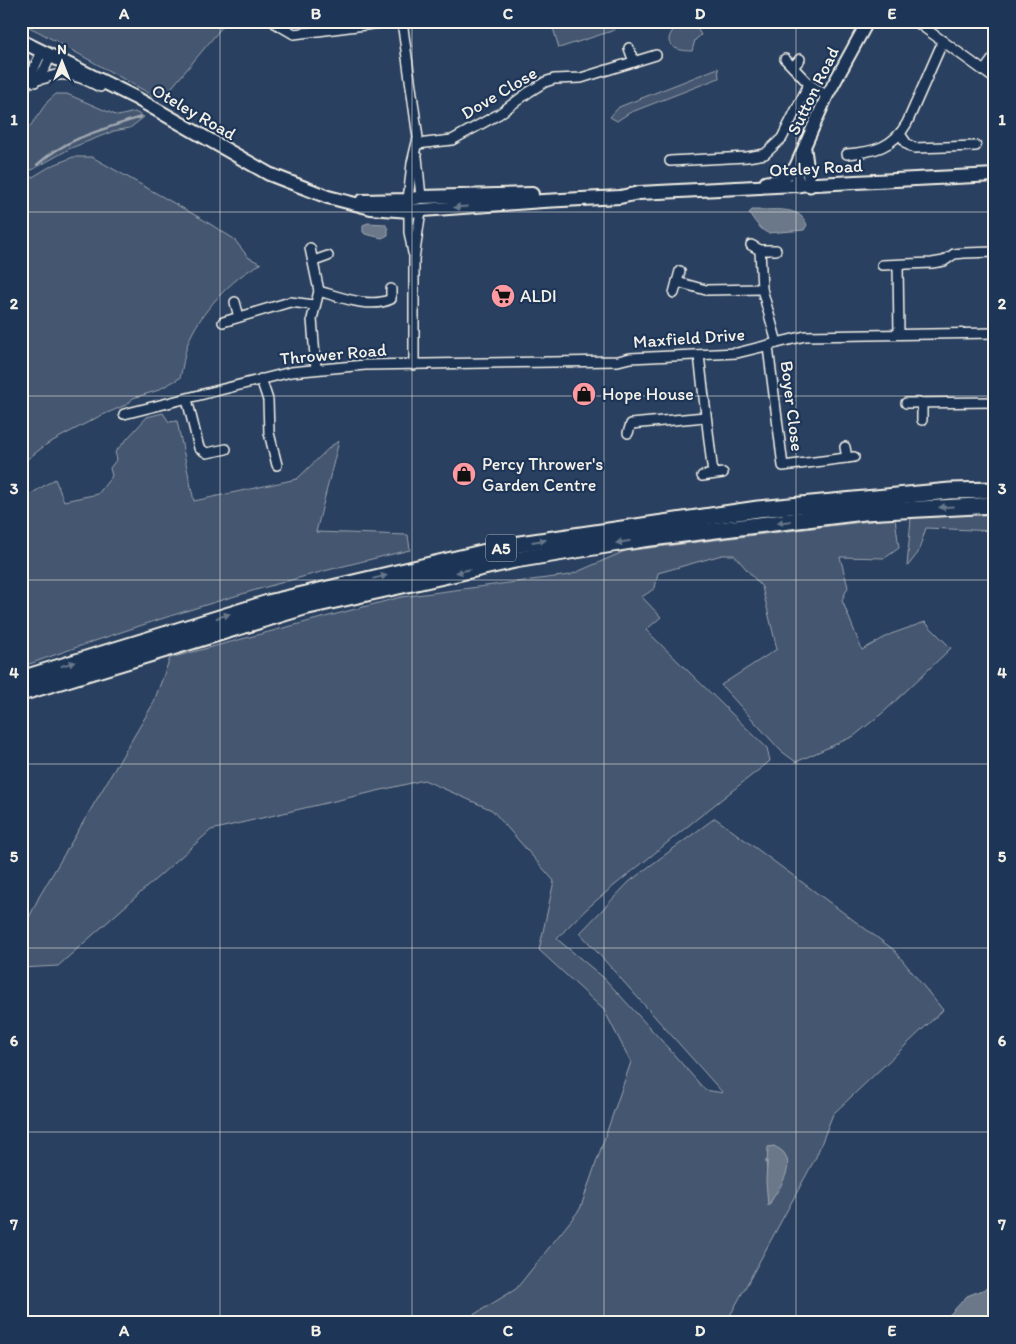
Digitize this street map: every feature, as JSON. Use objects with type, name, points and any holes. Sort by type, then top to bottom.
[{"type":"highway","name":"A5","points":[[21,679],[268,603],[520,544],[758,508],[950,491],[995,490]]},
{"type":"highway","name":"A5","points":[[21,693],[304,608],[515,560],[643,539],[864,512],[995,505]]},
{"type":"main road","name":"Oteley Road","points":[[21,41],[136,98],[269,174],[325,196],[354,202],[369,200],[412,207],[995,175]]},
{"type":"main road","name":"Oteley Road","points":[[421,197],[620,192],[639,194]]},
{"type":"main road","points":[[412,207],[421,197]]},
{"type":"street","points":[[285,30],[290,21]]},
{"type":"street","points":[[275,23],[294,34],[300,34],[396,21]]},
{"type":"street","points":[[402,21],[416,125],[416,147],[421,197]]},
{"type":"street","name":"Sutton Road","points":[[795,168],[827,96],[868,21]]},
{"type":"street","points":[[915,21],[995,79]]},
{"type":"street","points":[[846,154],[881,148],[889,144],[900,134],[907,123],[943,41]]},
{"type":"street","points":[[629,48],[634,62]]},
{"type":"street","points":[[37,80],[46,53]]},
{"type":"street","points":[[22,94],[46,53]]},
{"type":"street","points":[[21,55],[24,63],[22,94]]},
{"type":"street","name":"Dove Close","points":[[416,147],[452,140],[499,114],[545,82],[554,79],[581,78],[656,55]]},
{"type":"street","points":[[984,71],[995,56]]},
{"type":"street","points":[[785,59],[810,84],[827,96]]},
{"type":"street","points":[[793,67],[800,59]]},
{"type":"street","points":[[22,94],[37,80],[67,74],[79,77],[125,97],[136,98]]},
{"type":"street","points":[[676,158],[747,157],[765,154],[782,138],[810,84]]},
{"type":"street","points":[[900,134],[907,144],[914,148],[976,146]]},
{"type":"street","points":[[414,365],[414,258],[409,232],[412,207],[412,164],[416,147]]},
{"type":"street","name":"Sutton Road","points":[[805,149],[805,186]]},
{"type":"street","points":[[717,190],[738,184],[779,181],[795,168],[805,186]]},
{"type":"street","points":[[751,245],[760,250],[776,250]]},
{"type":"street","points":[[310,248],[319,291],[314,305],[312,329],[316,369]]},
{"type":"street","points":[[760,250],[762,289],[777,343]]},
{"type":"street","points":[[882,265],[938,262],[944,261],[954,254],[995,252]]},
{"type":"street","points":[[314,262],[328,256]]},
{"type":"street","points":[[898,265],[899,334]]},
{"type":"street","points":[[674,293],[680,271]]},
{"type":"street","points":[[677,282],[706,290],[762,289]]},
{"type":"street","points":[[319,291],[360,302],[394,302],[391,289]]},
{"type":"street","points":[[235,302],[239,317]]},
{"type":"street","points":[[223,322],[290,302],[314,305]]},
{"type":"street","points":[[995,333],[995,421]]},
{"type":"street","name":"Maxfield Drive","points":[[414,365],[618,361],[630,358],[737,353],[805,336],[995,333]]},
{"type":"street","name":"Boyer Close","points":[[768,346],[783,466],[851,457],[845,447]]},
{"type":"street","points":[[699,355],[712,474]]},
{"type":"street","name":"Thrower Road","points":[[124,414],[291,372],[365,365],[414,365]]},
{"type":"street","points":[[260,379],[268,400],[270,433],[277,465]]},
{"type":"street","points":[[187,399],[199,448],[208,453],[226,449]]},
{"type":"street","points":[[906,403],[995,402]]},
{"type":"street","points":[[922,404],[922,420]]},
{"type":"street","points":[[628,426],[705,417]]},
{"type":"street","points":[[702,476],[723,473]]},
{"type":"shaded area","points":[[21,21],[217,21],[223,26],[168,92],[164,95],[154,96],[21,23]]},
{"type":"shaded area","points":[[551,21],[613,21],[615,30],[559,48]]},
{"type":"shaded area","points":[[672,21],[693,21],[701,35],[695,40],[692,51],[680,50],[669,42],[671,33],[676,27]]},
{"type":"shaded area","points":[[718,68],[719,78],[629,113],[617,121],[610,117],[619,107]]},
{"type":"shaded area","points":[[56,94],[67,94],[118,116],[135,112],[144,117],[130,128],[114,131],[71,148],[32,170],[21,166],[21,139],[48,101]]},
{"type":"shaded area","points":[[73,157],[92,157],[202,219],[234,239],[248,257],[261,264],[239,277],[208,309],[188,343],[180,378],[156,391],[133,398],[128,404],[98,417],[47,444],[21,464],[21,184],[51,166]]},
{"type":"shaded area","points":[[752,210],[791,211],[803,218],[807,225],[804,230],[768,233],[760,227],[749,213]]},
{"type":"shaded area","points":[[368,223],[385,224],[388,229],[388,235],[382,238],[365,234],[363,232],[363,225]]},
{"type":"shaded area","points":[[163,413],[169,422],[177,421],[194,501],[297,479],[331,446],[339,441],[316,532],[408,535],[410,550],[311,574],[214,602],[21,667],[21,500],[55,479],[64,501],[98,494],[112,476],[110,468],[117,459],[115,452],[147,417]]},
{"type":"shaded area","points":[[995,513],[995,531],[926,528],[918,553],[907,567],[911,517]]},
{"type":"shaded area","points":[[895,518],[899,548],[885,558],[840,557],[848,587],[842,600],[862,650],[891,634],[925,622],[951,648],[885,711],[854,736],[796,762],[781,751],[721,685],[777,649],[762,587],[734,555],[722,555],[658,573],[655,588],[642,597],[661,617],[646,630],[767,748],[770,761],[599,898],[557,939],[604,978],[705,1090],[723,1093],[580,933],[629,882],[715,818],[894,950],[943,1010],[833,1114],[816,1157],[726,1323],[460,1323],[516,1289],[580,1209],[631,1062],[604,1010],[539,950],[554,881],[492,810],[424,780],[211,830],[58,966],[21,968],[21,934],[39,897],[153,704],[170,658],[401,597],[570,575],[625,551]],"holes":[[[766,1160],[775,1193],[769,1205]]]},
{"type":"shaded area","points":[[774,1146],[784,1153],[788,1166],[784,1180],[768,1206],[766,1181],[768,1147]]},
{"type":"shaded area","points":[[995,1285],[995,1323],[942,1323],[967,1296]]},
{"type":"waterway","points":[[37,165],[73,141],[99,130],[141,117]]},
{"type":"place","name":"ALDI","points":[[503,296]]},
{"type":"place","name":"Hope House","points":[[584,394]]},
{"type":"place","name":"Percy Thrower's Garden Centre","points":[[464,474]]}]
